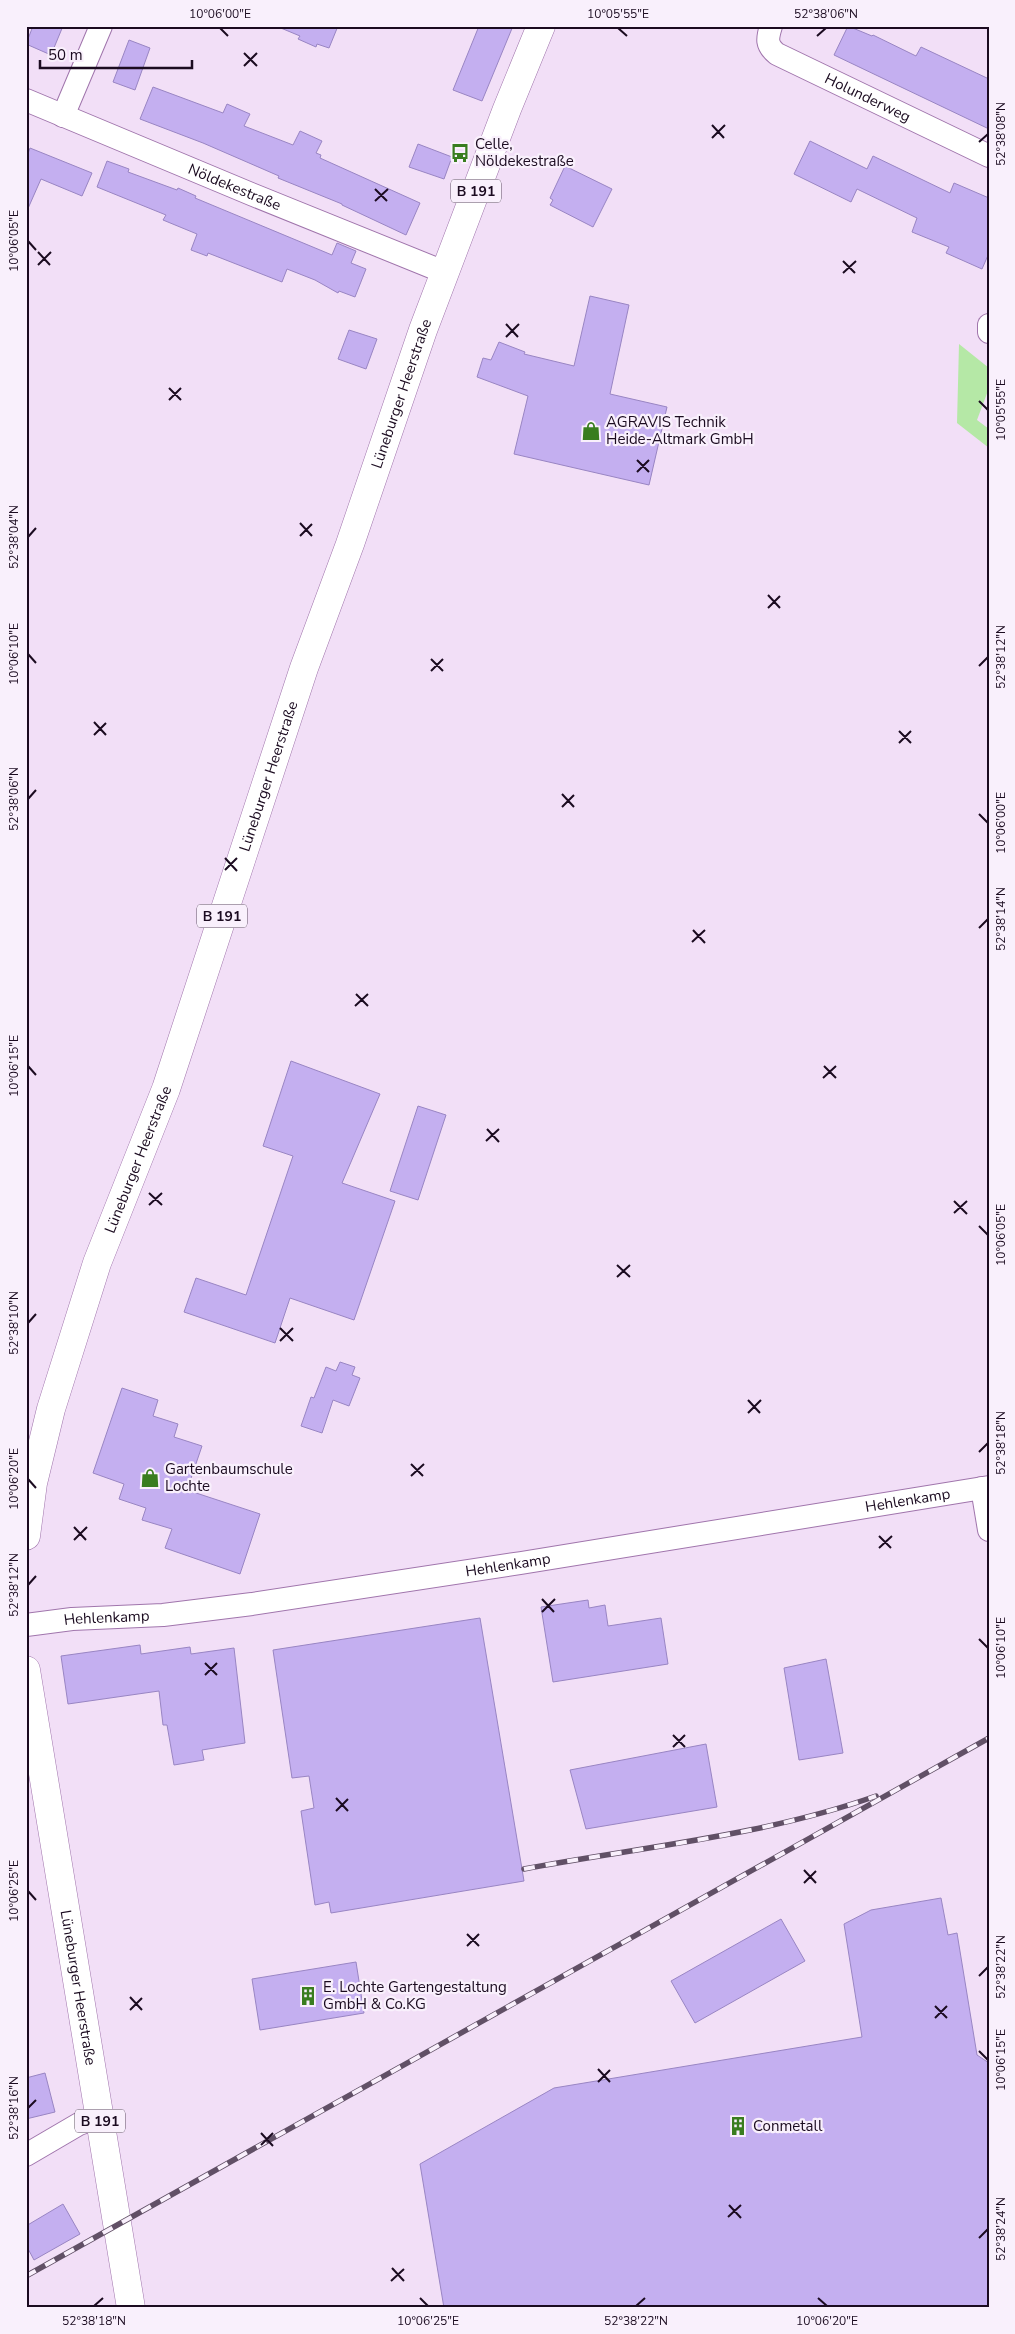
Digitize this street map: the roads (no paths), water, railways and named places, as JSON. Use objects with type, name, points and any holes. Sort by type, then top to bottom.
[{"type":"main road","name":"Lüneburger Heerstraße","points":[[26,1536],[33,1483],[51,1410],[98,1263],[166,1089],[304,668],[444,272],[506,109],[541,26]]},
{"type":"main road","name":"Lüneburger Heerstraße","points":[[26,1670],[130,2308]]},
{"type":"street","points":[[63,116],[101,26]]},
{"type":"street","name":"Holunderweg","points":[[771,26],[768,44],[777,54],[989,156]]},
{"type":"street","name":"Nöldekestraße","points":[[26,100],[444,272]]},
{"type":"street","points":[[989,326],[989,332]]},
{"type":"street","points":[[985,1487],[989,1530]]},
{"type":"street","name":"Hehlenkamp","points":[[26,1625],[72,1619],[163,1615],[252,1604],[521,1563],[985,1487]]},
{"type":"street","points":[[26,2155],[79,2124],[99,2117]]},
{"type":"railway","points":[[26,2276],[989,1738]]},
{"type":"railway","points":[[524,1869],[746,1831],[833,1810],[876,1796]]},
{"type":"place","name":"Celle, Nöldekestraße","points":[[460,153]]},
{"type":"place","name":"AGRAVIS Technik Heide-Altmark GmbH","points":[[591,431]]},
{"type":"place","name":"Gartenbaumschule Lochte","points":[[150,1478]]},
{"type":"place","name":"E. Lochte Gartengestaltung GmbH & Co.KG","points":[[308,1996]]},
{"type":"place","name":"Conmetall","points":[[738,2126]]}]
